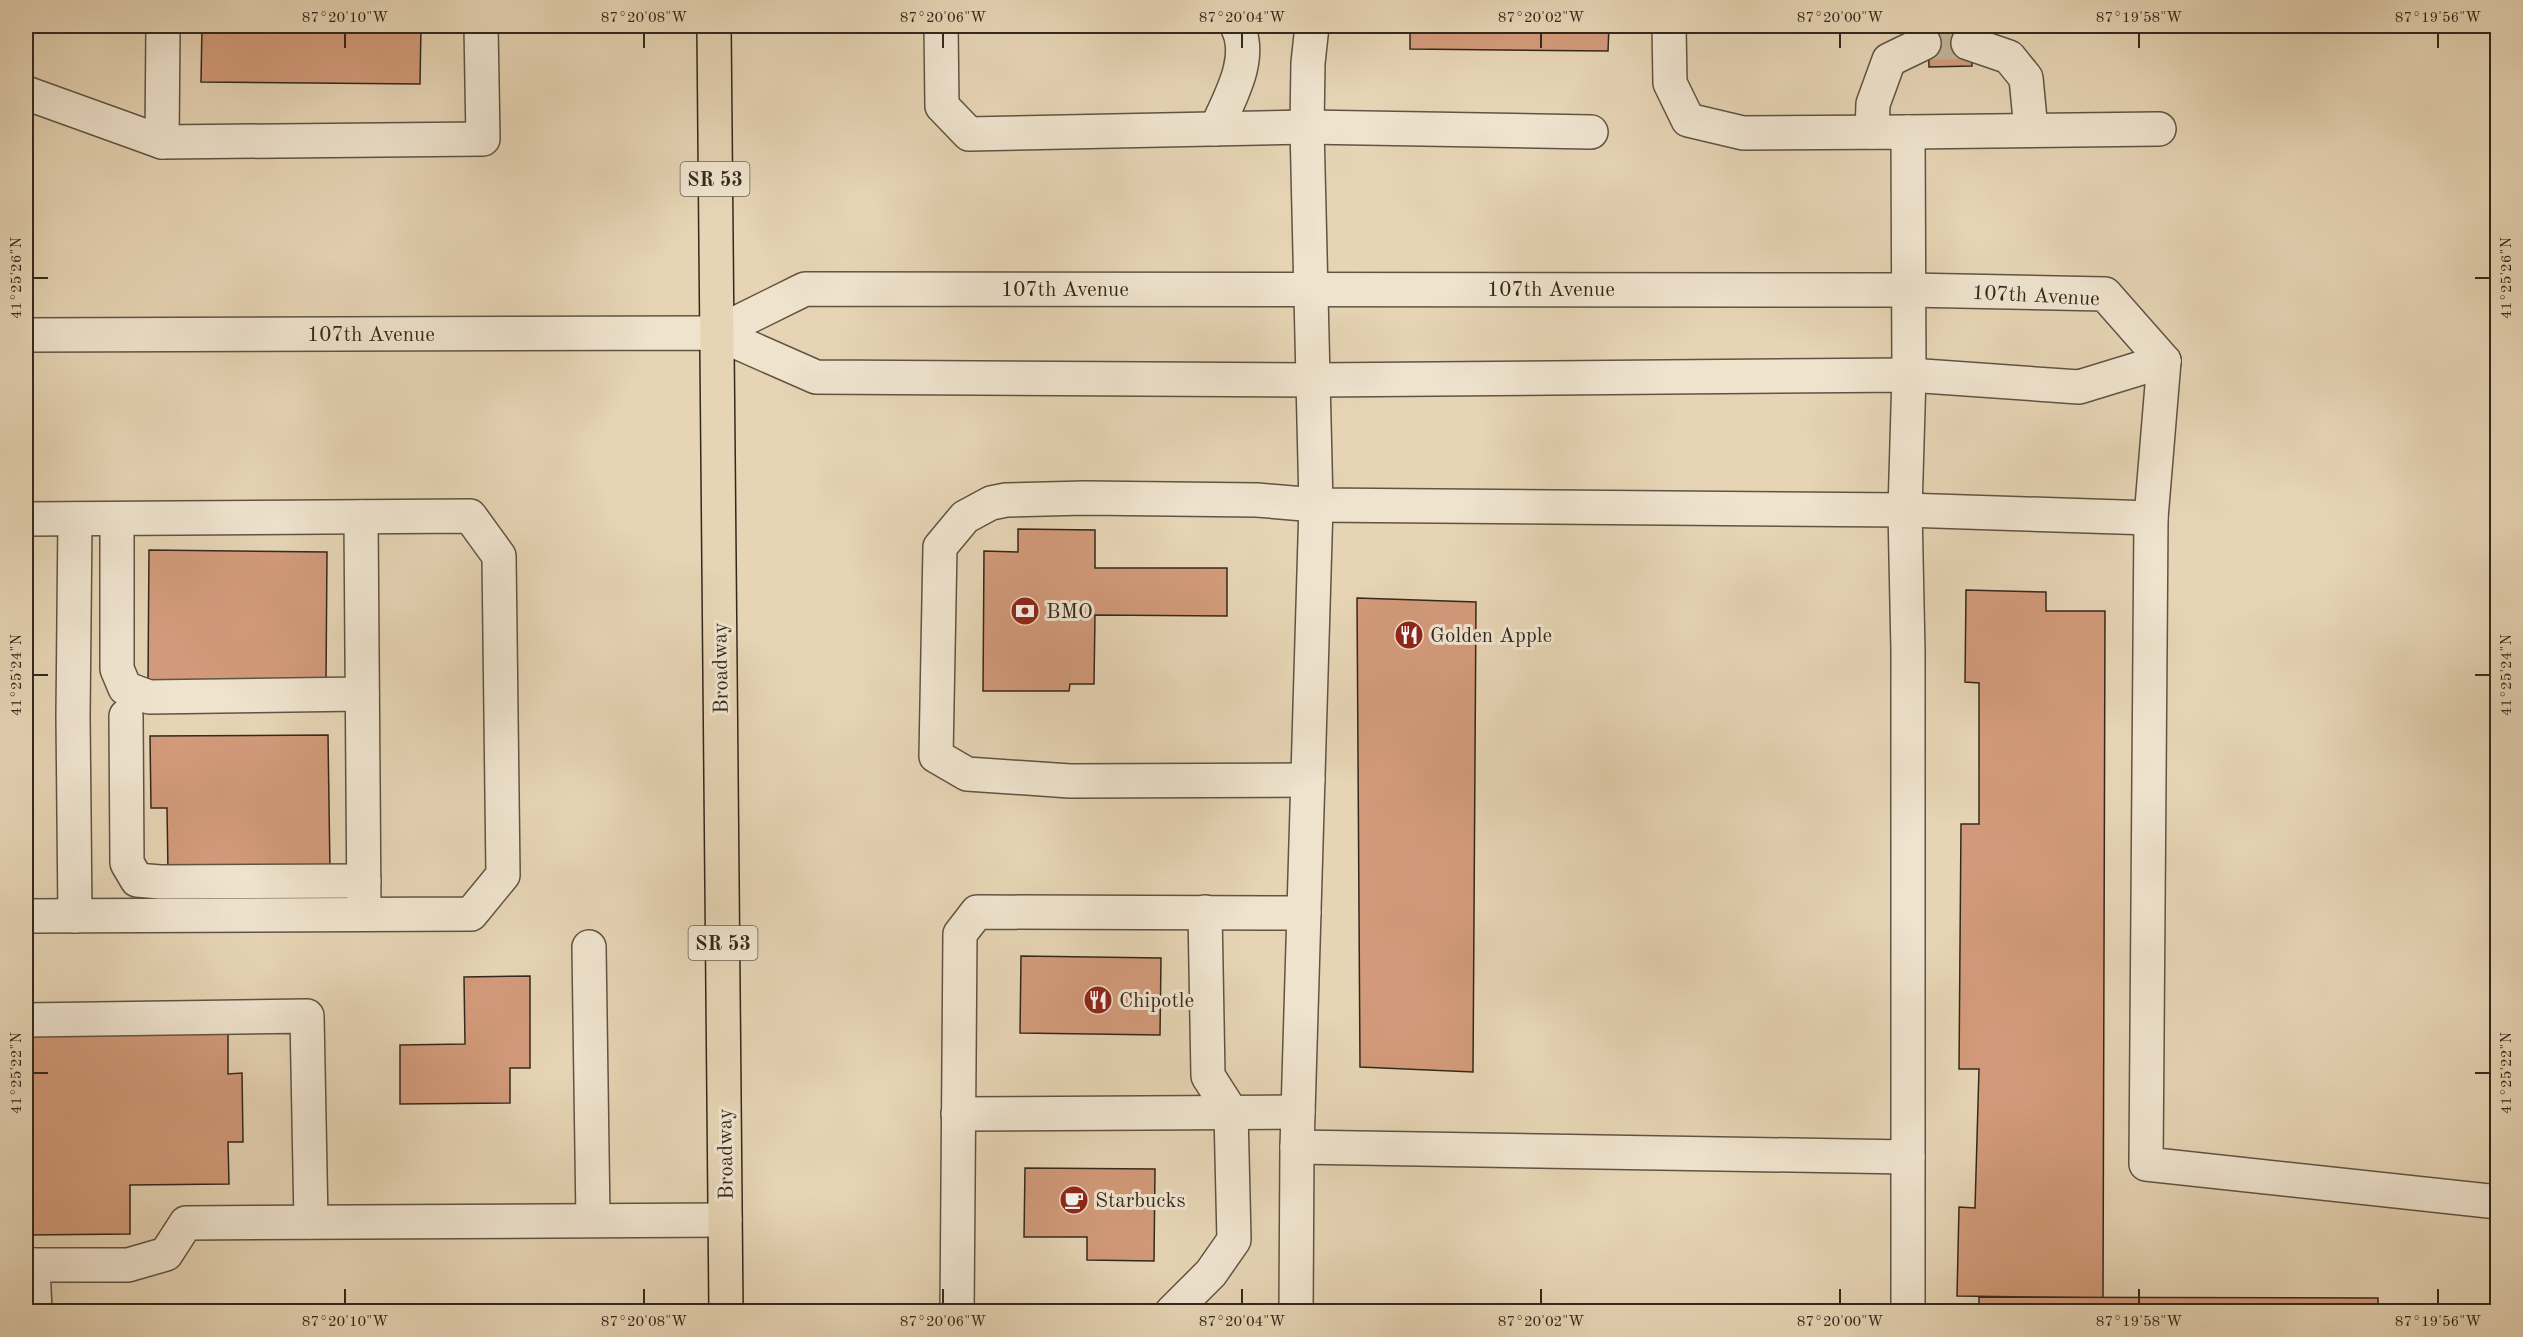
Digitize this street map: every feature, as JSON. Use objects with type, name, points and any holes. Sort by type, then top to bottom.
[{"type":"main road","name":"Broadway","points":[[714,26],[726,1311]]},
{"type":"street","points":[[162,142],[163,26]]},
{"type":"street","points":[[26,93],[162,142],[483,140],[481,26]]},
{"type":"street","points":[[941,26],[942,106],[969,134],[1307,127],[1591,132]]},
{"type":"street","points":[[1216,129],[1240,72],[1242,35],[1237,26]]},
{"type":"street","points":[[1296,1311],[1297,1147],[1316,505],[1315,380],[1307,127],[1308,63],[1312,26]]},
{"type":"street","points":[[1669,26],[1670,83],[1688,120],[1743,133],[2159,129]]},
{"type":"street","points":[[1872,132],[1873,104],[1889,60],[1924,43]]},
{"type":"street","points":[[1968,43],[2009,57],[2026,78],[2031,130]]},
{"type":"street","points":[[1908,132],[1909,375],[1905,510],[1908,651],[1908,1311]]},
{"type":"street","name":"107th Avenue","points":[[26,334],[716,333],[816,378],[1315,380],[1909,375],[2079,387],[2164,361],[2105,294],[1909,290],[805,289],[716,333]]},
{"type":"street","points":[[2164,361],[2151,518],[2146,1164],[2498,1202]]},
{"type":"street","points":[[1308,780],[1047,780],[966,774],[936,756],[940,547],[965,517],[991,503],[1006,500],[1085,498],[1257,500],[1316,505],[1905,510],[2151,518]]},
{"type":"street","points":[[26,519],[470,516],[500,555],[503,875],[471,914],[26,916]]},
{"type":"street","points":[[361,517],[364,914]]},
{"type":"street","points":[[75,519],[73,716],[75,916]]},
{"type":"street","points":[[117,519],[117,669],[125,688],[149,697],[363,706]]},
{"type":"street","points":[[73,716],[126,716],[363,706]]},
{"type":"street","points":[[126,716],[127,863],[137,880],[160,882],[364,881]]},
{"type":"street","points":[[957,1311],[960,934],[977,912],[1304,913]]},
{"type":"street","points":[[1172,1311],[1211,1273],[1234,1240],[1231,1112],[1208,1076],[1205,912]]},
{"type":"street","points":[[589,947],[593,1220]]},
{"type":"street","points":[[27,1020],[307,1016],[311,1222]]},
{"type":"street","points":[[958,1114],[1298,1112]]},
{"type":"street","points":[[1297,1147],[1908,1157]]},
{"type":"street","points":[[35,1311],[29,1265],[128,1265],[166,1254],[186,1223],[725,1220]]},
{"type":"building","points":[[202,26],[421,26],[420,84],[201,82]]},
{"type":"building","points":[[1410,26],[1609,26],[1608,51],[1410,49]]},
{"type":"building","points":[[1928,26],[1971,26],[1972,66],[1929,67]]},
{"type":"building","points":[[1018,529],[1095,530],[1095,568],[1227,568],[1227,616],[1095,615],[1094,684],[1070,684],[1069,691],[983,691],[984,551],[1018,552]]},
{"type":"building","points":[[149,550],[327,552],[326,683],[148,681]]},
{"type":"building","points":[[1966,590],[2046,592],[2046,611],[2105,611],[2103,1298],[1957,1296],[1959,1207],[1975,1208],[1979,1069],[1959,1069],[1961,824],[1979,824],[1979,683],[1965,682]]},
{"type":"building","points":[[1357,598],[1476,602],[1473,1072],[1360,1067]]},
{"type":"building","points":[[328,735],[330,871],[168,872],[167,808],[151,808],[150,736]]},
{"type":"building","points":[[1021,956],[1161,958],[1160,1035],[1020,1033]]},
{"type":"building","points":[[530,976],[530,1068],[510,1068],[510,1103],[400,1104],[400,1045],[465,1044],[464,977]]},
{"type":"building","points":[[228,1033],[228,1074],[242,1073],[243,1142],[228,1142],[229,1184],[130,1185],[130,1234],[27,1235],[26,1036]]},
{"type":"building","points":[[1025,1168],[1155,1169],[1154,1261],[1087,1260],[1087,1237],[1024,1237]]},
{"type":"building","points":[[1979,1297],[2378,1298],[2378,1312],[1979,1312]]},
{"type":"tunnel","points":[[1924,43],[1968,43]]},
{"type":"place","name":"BMO","points":[[1025,611]]},
{"type":"place","name":"Golden Apple","points":[[1409,635]]},
{"type":"place","name":"Chipotle","points":[[1098,1000]]},
{"type":"place","name":"Starbucks","points":[[1074,1200]]}]
